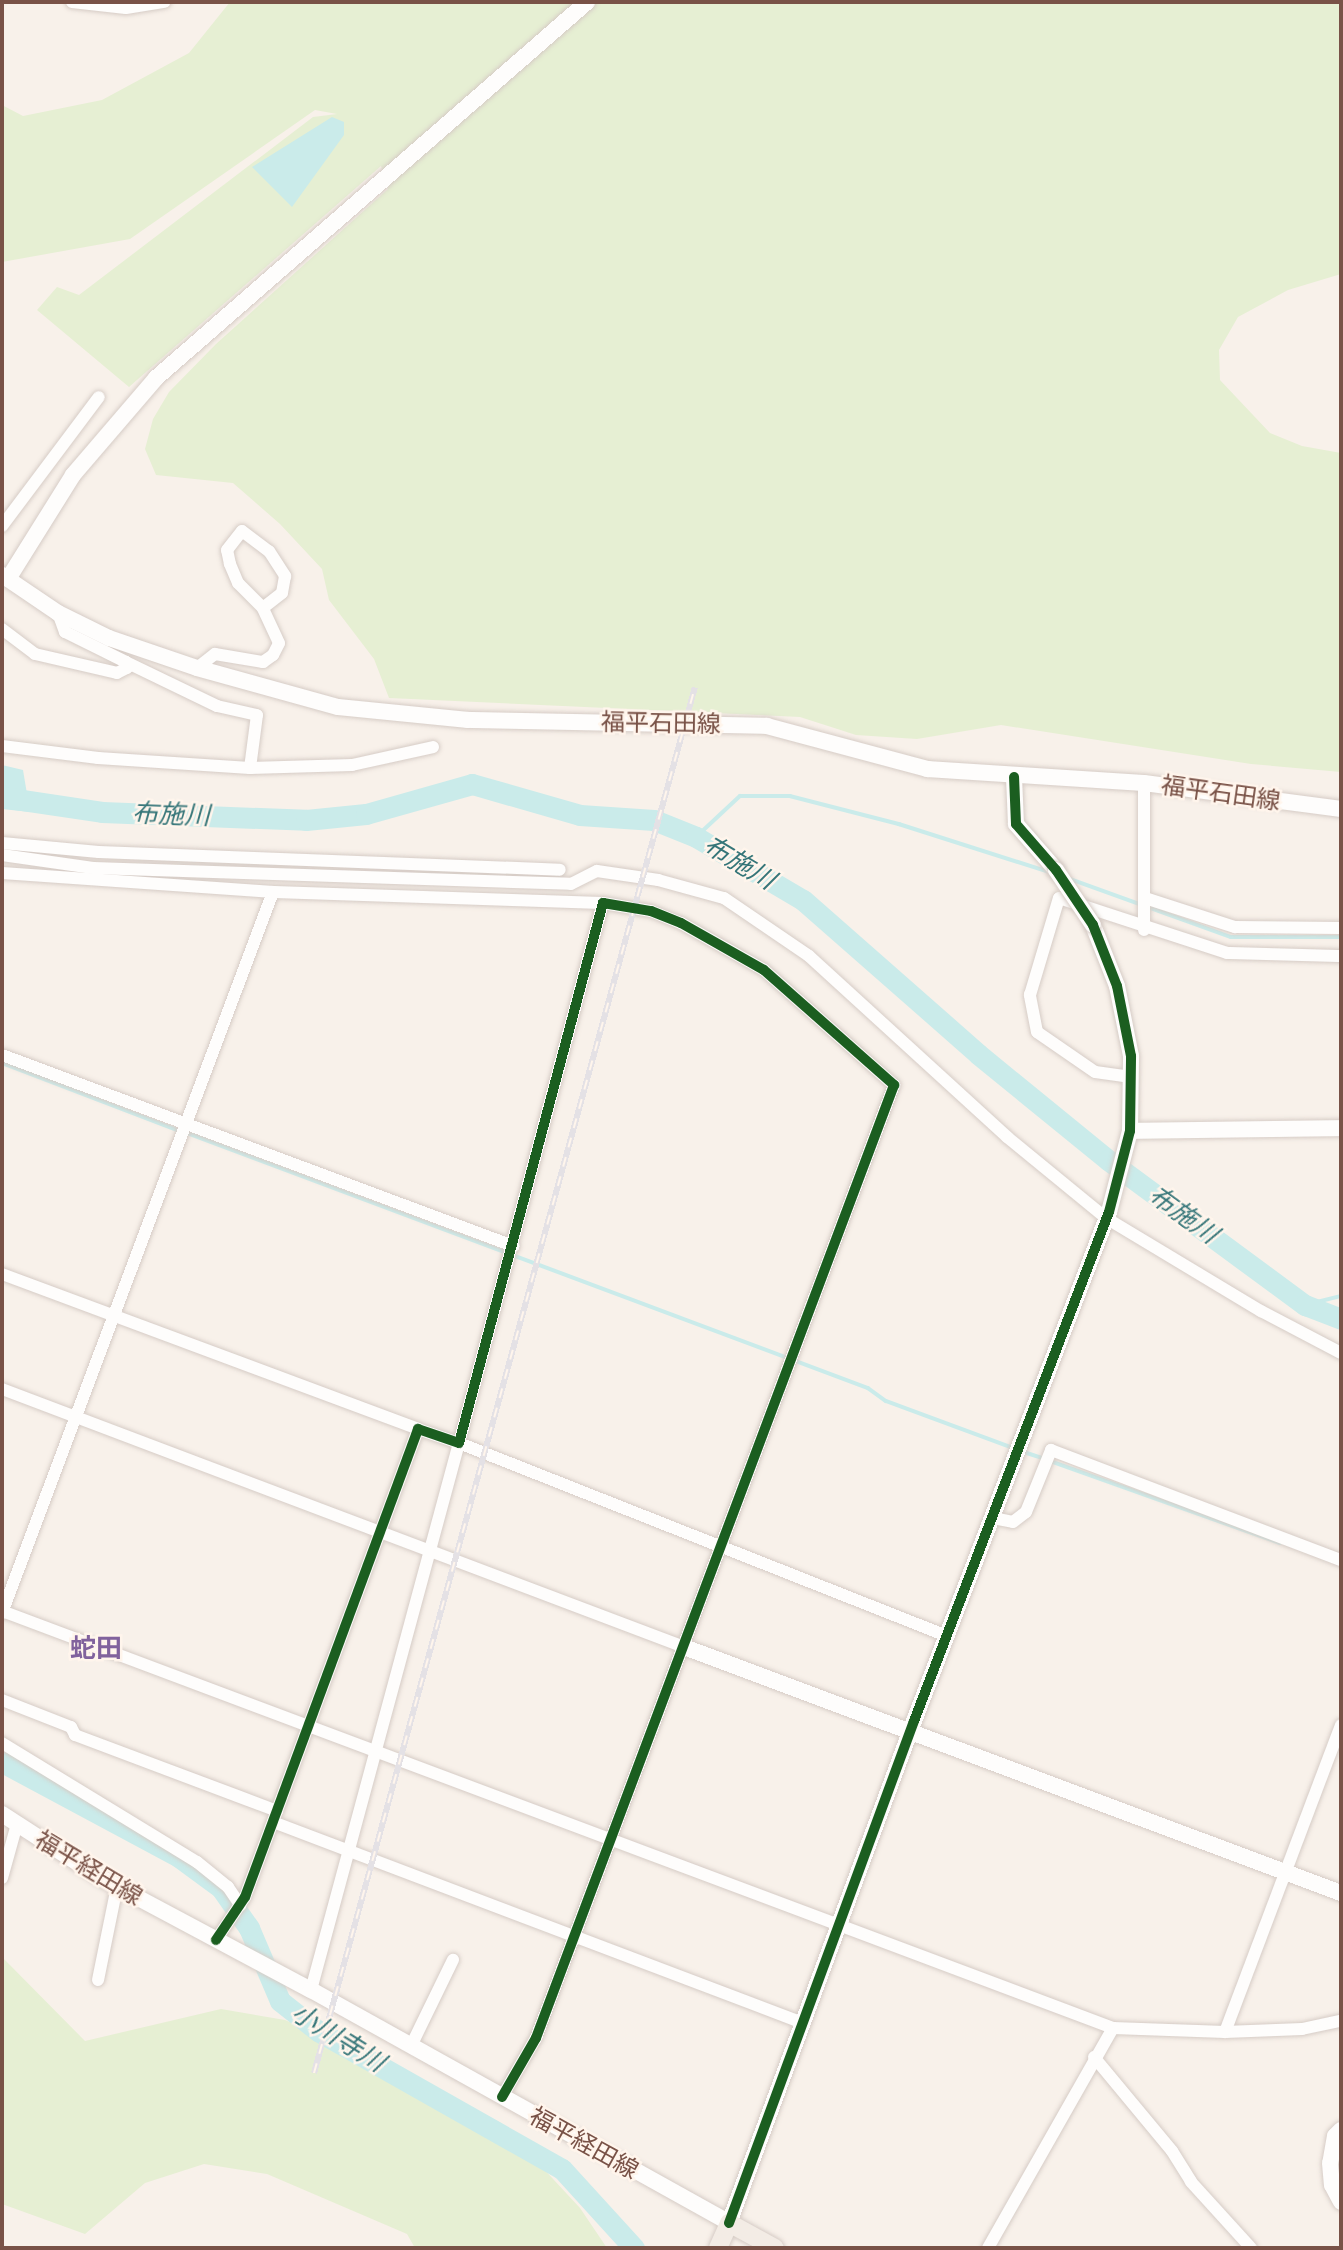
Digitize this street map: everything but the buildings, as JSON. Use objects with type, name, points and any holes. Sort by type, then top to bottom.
[{"type":"main road","points":[[718,2248],[729,2223],[775,2248]]},
{"type":"street","points":[[72,2],[126,8],[165,2]]},
{"type":"street","points":[[5,577],[73,475],[156,378],[587,2]]},
{"type":"street","points":[[2,526],[99,397]]},
{"type":"street","points":[[197,668],[209,655],[248,663],[262,662],[273,655],[279,643],[263,608],[238,583],[230,564],[227,550],[242,531],[269,551],[285,576],[282,593],[263,608]]},
{"type":"street","name":"福平石田線","points":[[5,577],[58,613],[109,638],[197,668],[379,714],[767,726],[927,769],[1014,777],[1144,783],[1341,809]]},
{"type":"street","points":[[58,613],[65,632],[217,706],[257,715],[250,768]]},
{"type":"street","points":[[2,629],[35,654],[117,673],[127,668],[126,662]]},
{"type":"street","points":[[2,746],[98,758],[250,768],[352,765],[433,747]]},
{"type":"street","points":[[729,2223],[910,1731],[1107,1215],[1130,1131],[1130,1077],[1117,986],[1093,925],[1056,870],[1016,824],[1014,777]]},
{"type":"street","points":[[1144,783],[1144,930]]},
{"type":"street","points":[[2,843],[99,852],[560,870]]},
{"type":"street","points":[[2,855],[93,868],[571,884],[597,871],[658,880],[724,898],[809,956],[997,1129],[1107,1215],[1261,1311],[1341,1353]]},
{"type":"street","points":[[2,873],[273,892],[603,902],[651,911],[726,946],[802,1000],[894,1085],[536,2038],[502,2096]]},
{"type":"street","points":[[273,892],[78,1417],[2,1612],[1113,2028],[1225,2032],[1302,2029],[1341,2021]]},
{"type":"street","points":[[1130,1077],[1095,1072],[1037,1032],[1030,995],[1059,898],[1144,930],[1227,953],[1341,956]]},
{"type":"street","points":[[1145,898],[1235,927],[1341,928]]},
{"type":"street","points":[[311,1990],[432,1552],[603,902]]},
{"type":"street","points":[[2,1055],[513,1246]]},
{"type":"street","points":[[1130,1131],[1341,1128]]},
{"type":"street","points":[[2,1274],[459,1443],[947,1636]]},
{"type":"street","points":[[2,1389],[1341,1893]]},
{"type":"street","points":[[222,1942],[240,1905],[275,1816],[382,1534],[418,1429]]},
{"type":"street","points":[[993,1518],[1013,1522],[1026,1512],[1051,1450],[1341,1560]]},
{"type":"street","points":[[2,1700],[71,1727],[75,1735],[351,1848],[803,2022]]},
{"type":"street","points":[[1225,2032],[1341,1725]]},
{"type":"street","points":[[2,1743],[197,1862],[228,1887],[240,1905]]},
{"type":"street","name":"福平経田線","points":[[2,1814],[117,1887],[311,1990],[729,2223]]},
{"type":"street","points":[[2,1878],[17,1824]]},
{"type":"street","points":[[98,1980],[117,1887]]},
{"type":"street","points":[[411,2046],[453,1960]]},
{"type":"street","points":[[988,2248],[1094,2057],[1113,2028]]},
{"type":"street","points":[[1094,2057],[1172,2151],[1191,2182],[1251,2248]]},
{"type":"street","points":[[1341,2130],[1335,2136],[1337,2151],[1332,2185],[1341,2202]]},
{"type":"green space","points":[[230,2],[1341,2],[1341,274],[1288,290],[1238,317],[1219,350],[1220,380],[1270,433],[1302,446],[1341,453],[1341,772],[1251,764],[1001,725],[917,739],[856,735],[800,717],[389,698],[374,659],[329,600],[322,569],[280,524],[233,483],[156,475],[145,449],[153,419],[169,392],[216,344],[388,189],[381,166],[129,387],[37,310],[57,287],[79,295],[313,117],[337,114],[315,110],[130,239],[2,262],[2,105],[23,116],[102,100],[189,53]]},
{"type":"green space","points":[[2,1957],[85,2041],[221,2009],[285,2020],[401,2071],[501,2123],[580,2208],[607,2248],[415,2248],[407,2234],[267,2174],[204,2164],[145,2183],[85,2234],[2,2204]]},
{"type":"water","points":[[332,117],[344,122],[344,135],[292,207],[252,167]]},
{"type":"water","points":[[2,765],[23,770],[30,812],[2,809]]},
{"type":"waterway","name":"布施川","points":[[2,797],[102,812],[306,820],[366,814],[472,784],[580,815],[654,820],[696,837],[803,900],[978,1054],[1108,1160],[1305,1305],[1341,1319]]},
{"type":"waterway","points":[[696,837],[740,796],[790,796],[899,824],[1049,872]]},
{"type":"waterway","points":[[1070,879],[1231,937],[1341,937]]},
{"type":"waterway","points":[[2,1063],[180,1131]]},
{"type":"waterway","points":[[187,1133],[868,1388],[886,1401],[1013,1448]]},
{"type":"waterway","points":[[1305,1305],[1341,1296]]},
{"type":"waterway","points":[[1024,1452],[1043,1458]]},
{"type":"waterway","points":[[1050,1461],[1280,1543]]},
{"type":"waterway","name":"小川寺川","points":[[2,1762],[179,1857],[221,1888],[249,1928],[280,2001],[318,2031],[562,2169],[634,2248]]},
{"type":"railway","points":[[314,2073],[695,687]]},
{"type":"cycle path","points":[[729,2223],[914,1721],[1109,1212],[1130,1131],[1131,1056],[1117,986],[1093,925],[1056,870],[1016,824],[1014,777]]},
{"type":"cycle path","points":[[216,1940],[245,1897],[418,1429],[459,1443],[603,903],[651,911],[681,923],[764,970],[894,1085],[536,2038],[502,2097]]},
{"type":"district","name":"蛇田","points":[[96,1649]]}]
